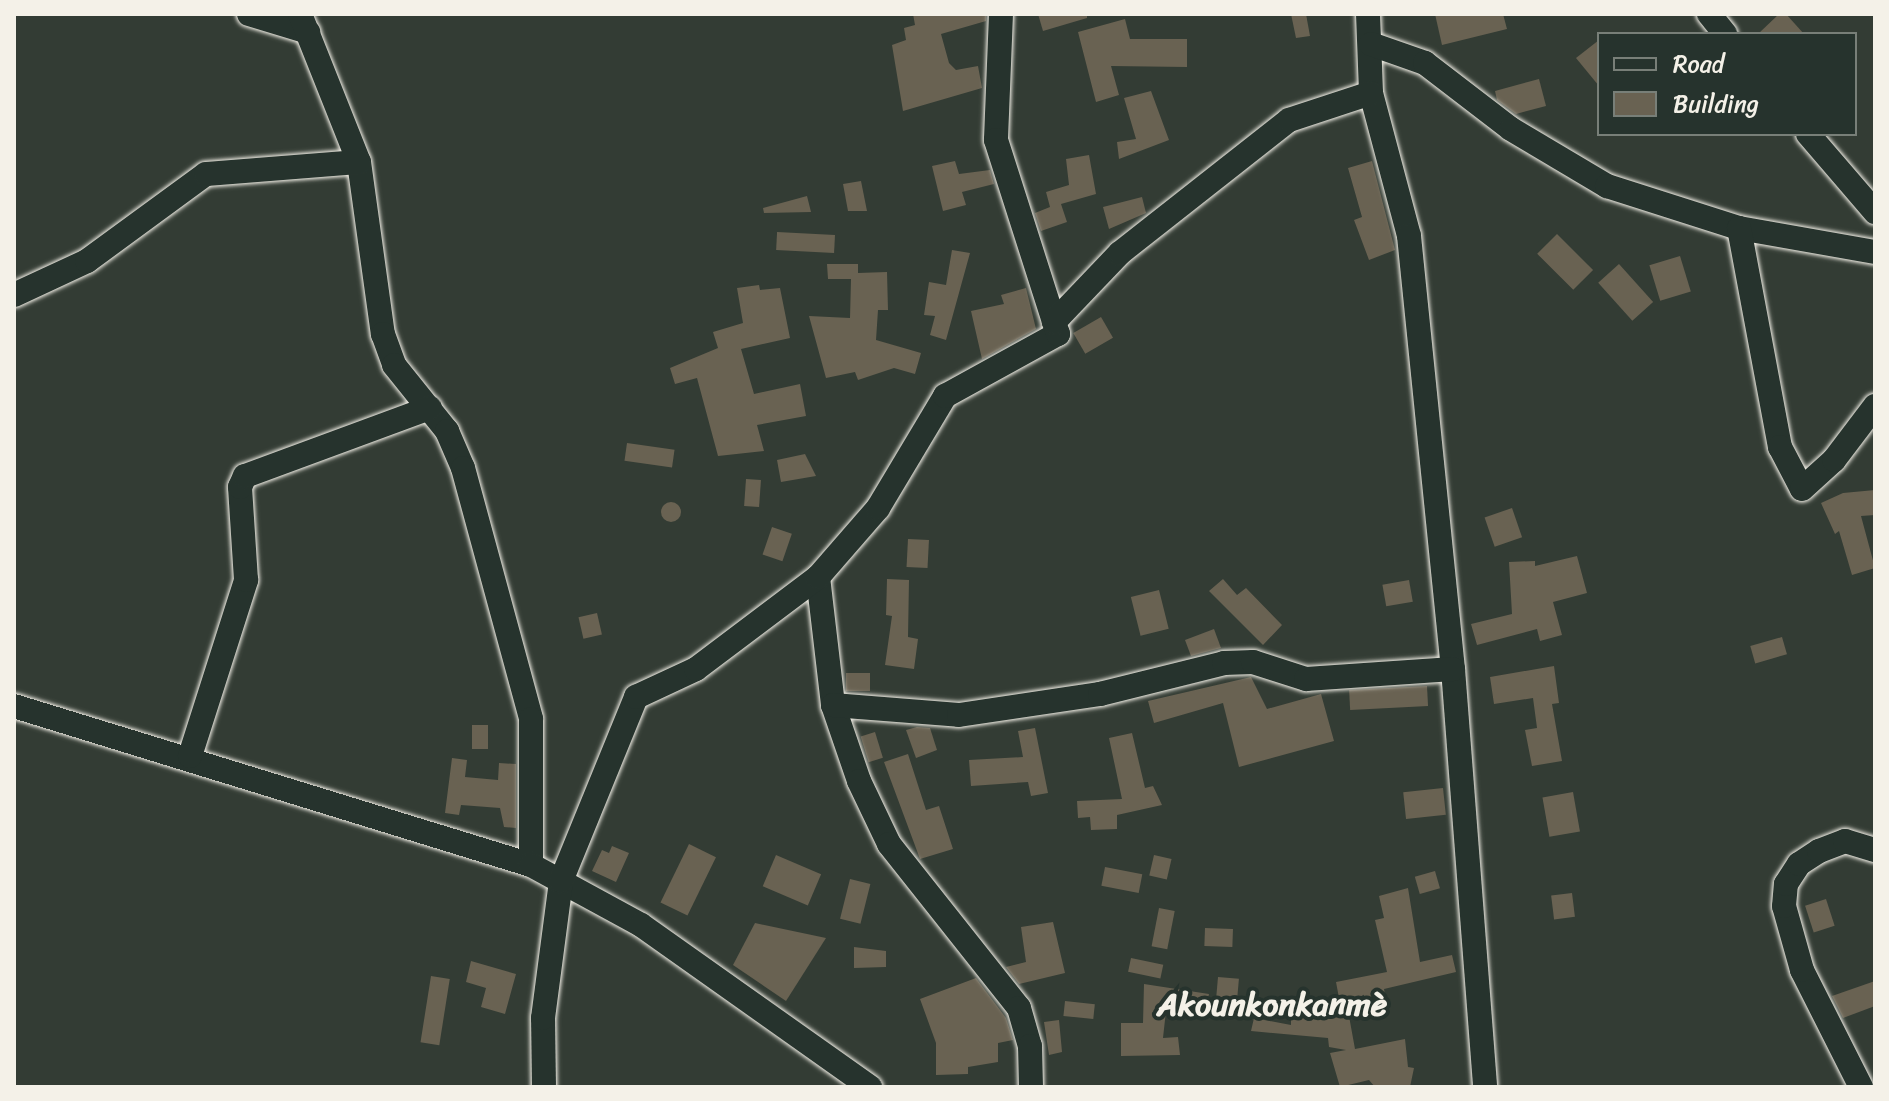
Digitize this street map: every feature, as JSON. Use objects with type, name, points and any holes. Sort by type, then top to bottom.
[{"type":"street","points":[[249,14],[304,23],[359,162],[383,334],[394,365],[430,408],[463,468],[531,719],[531,865]]},
{"type":"street","points":[[544,1087],[543,1018],[561,881],[636,697],[696,669],[818,577],[878,508],[945,396],[1058,334],[996,140],[1001,14]]},
{"type":"street","points":[[1368,14],[1371,93],[1409,236],[1453,669],[1485,1087]]},
{"type":"street","points":[[1709,14],[1723,32]]},
{"type":"street","points":[[1371,44],[1425,63],[1511,129],[1607,186],[1739,228],[1875,252]]},
{"type":"street","points":[[1054,322],[1120,253],[1289,120],[1371,93]]},
{"type":"street","points":[[1810,136],[1875,212]]},
{"type":"street","points":[[14,295],[87,261],[206,174],[359,162]]},
{"type":"street","points":[[1739,228],[1780,447],[1802,489],[1834,460],[1875,406]]},
{"type":"street","points":[[190,756],[246,580],[240,487],[245,476],[430,408]]},
{"type":"street","points":[[818,577],[833,705],[859,781],[889,844],[1019,1008],[1030,1046],[1031,1087]]},
{"type":"street","points":[[833,705],[959,715],[1100,694],[1224,663],[1253,662],[1306,679],[1453,669]]},
{"type":"street","points":[[14,706],[190,756],[531,865],[641,925],[870,1087]]},
{"type":"street","points":[[1855,1086],[1802,970],[1784,906],[1786,884],[1799,864],[1819,851],[1845,841],[1875,850]]},
{"type":"building","points":[[913,14],[986,14],[986,21],[941,34],[949,63],[956,70],[978,66],[982,88],[903,111],[892,45],[906,40],[904,28],[915,25]]},
{"type":"building","points":[[1038,14],[1087,14],[1087,18],[1043,31]]},
{"type":"building","points":[[1291,14],[1306,14],[1310,36],[1296,38]]},
{"type":"building","points":[[1435,14],[1503,14],[1507,29],[1442,45]]},
{"type":"building","points":[[1779,14],[1786,14],[1802,32],[1760,32]]},
{"type":"building","points":[[1125,19],[1130,39],[1187,39],[1187,67],[1111,66],[1119,95],[1096,102],[1078,32]]},
{"type":"building","points":[[1597,42],[1597,84],[1576,58]]},
{"type":"building","points":[[1539,79],[1546,106],[1516,114],[1497,100],[1495,91]]},
{"type":"building","points":[[1151,91],[1169,140],[1119,159],[1117,142],[1136,139],[1124,98]]},
{"type":"building","points":[[1089,155],[1096,194],[1061,204],[1067,222],[1041,231],[1035,213],[1050,207],[1046,192],[1069,185],[1066,159]]},
{"type":"building","points":[[955,161],[959,174],[990,170],[994,184],[962,192],[966,205],[943,211],[932,166]]},
{"type":"building","points":[[1372,161],[1395,250],[1369,260],[1354,220],[1362,217],[1348,168]]},
{"type":"building","points":[[861,181],[867,211],[848,211],[843,184]]},
{"type":"building","points":[[807,196],[811,212],[764,213],[763,208]]},
{"type":"building","points":[[1142,197],[1146,213],[1109,229],[1103,207]]},
{"type":"building","points":[[777,232],[835,235],[834,253],[776,250]]},
{"type":"building","points":[[1557,234],[1593,270],[1573,290],[1537,254]]},
{"type":"building","points":[[952,250],[970,253],[946,340],[930,335],[935,316],[924,315],[929,282],[946,285]]},
{"type":"building","points":[[1680,256],[1691,291],[1660,301],[1649,265]]},
{"type":"building","points":[[827,264],[858,264],[858,273],[887,272],[888,310],[878,310],[876,340],[921,353],[915,374],[894,368],[858,380],[855,372],[826,378],[809,316],[850,318],[851,279],[828,279]]},
{"type":"building","points":[[1619,264],[1653,302],[1632,321],[1598,283]]},
{"type":"building","points":[[759,285],[760,290],[780,288],[790,338],[741,349],[754,394],[800,384],[806,416],[757,425],[764,451],[718,456],[697,378],[675,384],[670,368],[718,348],[713,332],[743,323],[737,288]]},
{"type":"building","points":[[1026,288],[1036,329],[982,359],[971,311],[1004,304],[1001,295]]},
{"type":"building","points":[[1101,317],[1113,338],[1085,354],[1073,333]]},
{"type":"building","points":[[627,443],[675,450],[672,468],[624,461]]},
{"type":"building","points":[[805,454],[816,476],[781,482],[777,460]]},
{"type":"building","points":[[746,479],[761,480],[759,507],[744,506]]},
{"type":"building","points":[[1875,490],[1875,515],[1861,516],[1875,568],[1852,575],[1839,531],[1835,534],[1821,503],[1843,493]]},
{"type":"building","points":[[671,502],[678,505],[681,512],[678,519],[671,522],[664,519],[661,512],[664,505]]},
{"type":"building","points":[[1512,508],[1522,537],[1495,547],[1485,517]]},
{"type":"building","points":[[772,527],[792,534],[782,561],[763,554]]},
{"type":"building","points":[[908,539],[929,540],[928,568],[907,567]]},
{"type":"building","points":[[1577,556],[1587,593],[1553,602],[1562,635],[1540,641],[1537,629],[1477,645],[1471,624],[1512,614],[1509,562],[1535,561],[1535,566]]},
{"type":"building","points":[[887,579],[909,580],[908,637],[918,639],[914,669],[885,665],[892,616],[886,615]]},
{"type":"building","points":[[1223,579],[1237,595],[1246,588],[1282,625],[1263,645],[1209,591]]},
{"type":"building","points":[[1409,580],[1413,602],[1386,606],[1382,585]]},
{"type":"building","points":[[1159,590],[1169,629],[1141,636],[1131,597]]},
{"type":"building","points":[[597,613],[602,634],[583,639],[578,617]]},
{"type":"building","points":[[1214,629],[1221,648],[1191,656],[1185,640]]},
{"type":"building","points":[[1782,637],[1787,654],[1755,663],[1750,646]]},
{"type":"building","points":[[1554,666],[1559,703],[1552,704],[1562,761],[1532,766],[1525,730],[1537,728],[1533,698],[1494,704],[1490,677]]},
{"type":"building","points":[[846,673],[870,673],[870,691],[846,691]]},
{"type":"building","points":[[1251,677],[1267,709],[1321,694],[1334,741],[1239,767],[1223,703],[1154,723],[1148,701]]},
{"type":"building","points":[[1427,686],[1428,706],[1350,710],[1349,690]]},
{"type":"building","points":[[472,725],[488,725],[488,749],[472,749]]},
{"type":"building","points":[[930,728],[937,750],[916,758],[906,730]]},
{"type":"building","points":[[1035,728],[1048,793],[1031,796],[1028,782],[971,786],[969,760],[1023,757],[1018,731]]},
{"type":"building","points":[[875,732],[883,758],[869,762],[861,736]]},
{"type":"building","points":[[1132,733],[1145,788],[1153,786],[1162,805],[1117,815],[1117,829],[1091,830],[1090,817],[1078,818],[1077,801],[1122,799],[1109,738]]},
{"type":"building","points":[[908,754],[926,810],[939,806],[953,849],[920,859],[884,762]]},
{"type":"building","points":[[452,758],[467,760],[465,777],[498,780],[499,763],[516,764],[516,828],[504,827],[500,808],[461,805],[459,815],[445,813]]},
{"type":"building","points":[[1443,788],[1446,815],[1406,819],[1403,792]]},
{"type":"building","points":[[1573,792],[1580,831],[1549,837],[1542,797]]},
{"type":"building","points":[[689,844],[716,857],[687,916],[661,902]]},
{"type":"building","points":[[612,846],[629,853],[616,882],[592,871],[602,850],[609,853]]},
{"type":"building","points":[[776,855],[821,874],[808,905],[763,886]]},
{"type":"building","points":[[1154,855],[1172,859],[1167,880],[1149,875]]},
{"type":"building","points":[[1105,867],[1142,874],[1139,893],[1101,886]]},
{"type":"building","points":[[1435,871],[1440,888],[1420,894],[1415,877]]},
{"type":"building","points":[[850,879],[870,884],[860,924],[840,919]]},
{"type":"building","points":[[1408,888],[1420,962],[1452,955],[1456,972],[1384,989],[1387,1006],[1342,1014],[1336,982],[1387,972],[1375,920],[1384,918],[1379,896]]},
{"type":"building","points":[[1572,893],[1575,917],[1554,919],[1551,896]]},
{"type":"building","points":[[1826,899],[1835,926],[1814,932],[1805,906]]},
{"type":"building","points":[[1159,908],[1175,911],[1167,949],[1152,946]]},
{"type":"building","points":[[1053,922],[1065,973],[1019,984],[1006,967],[1026,962],[1021,927]]},
{"type":"building","points":[[755,923],[826,938],[786,1001],[733,965]]},
{"type":"building","points":[[1205,928],[1233,929],[1232,947],[1204,946]]},
{"type":"building","points":[[854,947],[886,951],[886,967],[854,968]]},
{"type":"building","points":[[1131,958],[1163,965],[1160,979],[1128,972]]},
{"type":"building","points":[[471,961],[516,974],[505,1014],[481,1007],[486,988],[466,982]]},
{"type":"building","points":[[431,976],[450,979],[439,1045],[421,1042]]},
{"type":"building","points":[[1218,977],[1239,979],[1237,1000],[1216,998]]},
{"type":"building","points":[[976,978],[1006,1018],[1013,1040],[998,1043],[998,1062],[968,1067],[968,1074],[936,1075],[936,1043],[920,999]]},
{"type":"building","points":[[1875,981],[1875,1006],[1843,1018],[1832,996]]},
{"type":"building","points":[[1144,984],[1209,994],[1206,1008],[1167,1002],[1163,1038],[1178,1037],[1180,1055],[1121,1056],[1121,1023],[1143,1023]]},
{"type":"building","points":[[1065,1001],[1095,1004],[1093,1019],[1063,1016]]},
{"type":"building","points":[[1349,1016],[1355,1049],[1405,1039],[1408,1067],[1414,1068],[1410,1087],[1375,1087],[1369,1080],[1340,1087],[1330,1053],[1346,1050],[1329,1047],[1328,1038],[1251,1031],[1254,1018],[1291,1025],[1291,1018]]},
{"type":"building","points":[[1059,1020],[1062,1052],[1049,1055],[1044,1022]]},
{"type":"district","name":"Akounkonkanmè","points":[[1272,1005]]}]
